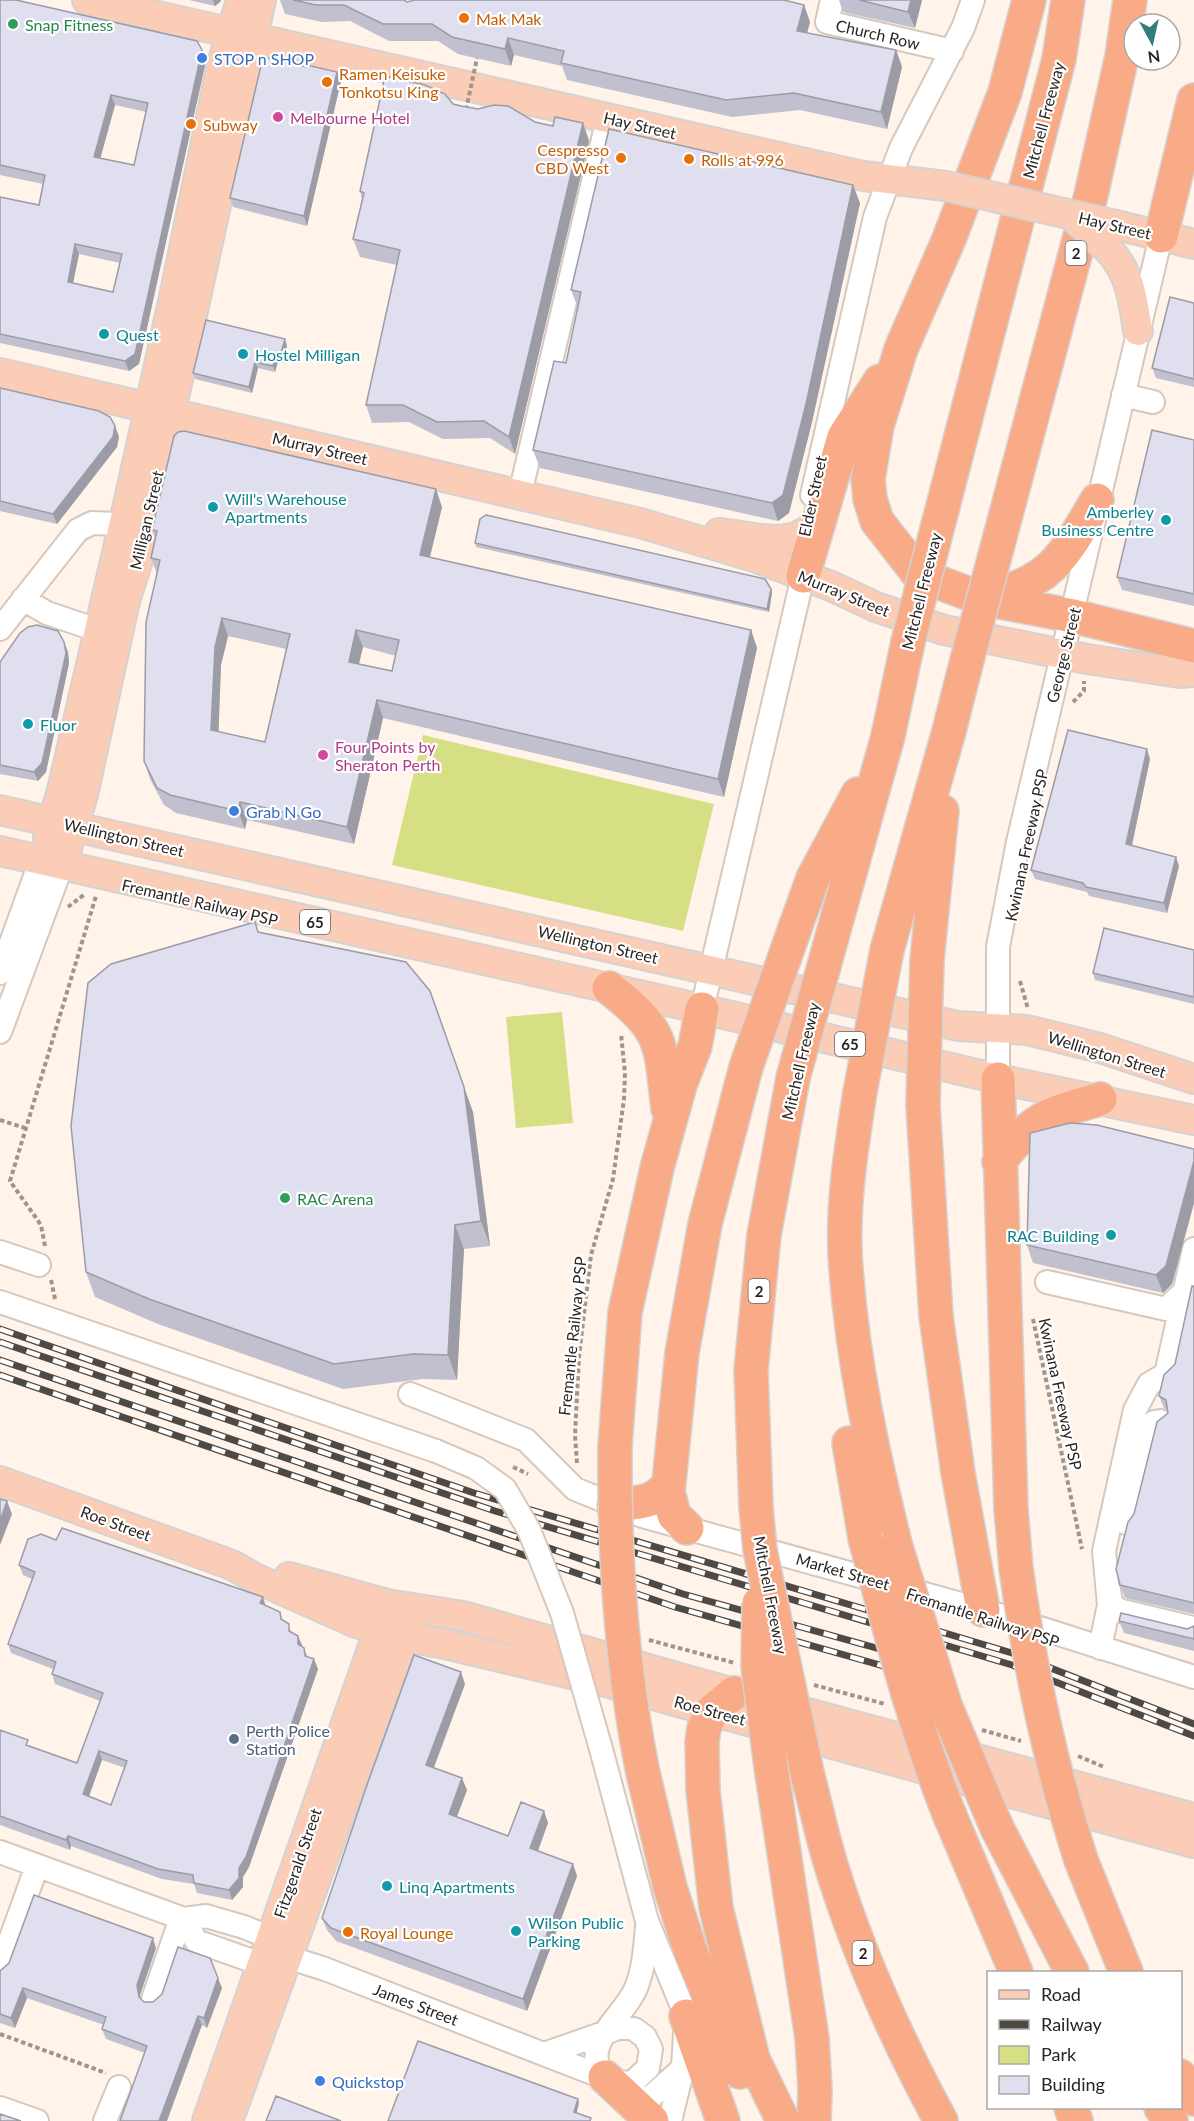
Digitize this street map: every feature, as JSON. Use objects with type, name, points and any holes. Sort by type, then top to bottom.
[{"type":"highway","points":[[1029,0],[1005,92],[949,239],[901,349],[877,426],[867,479],[870,499],[877,521],[919,575],[980,598],[1073,616],[1194,646]]},
{"type":"highway","name":"Mitchell Freeway","points":[[941,2121],[883,2001],[854,1930],[831,1864],[808,1777],[760,1550],[756,1507],[751,1370],[764,1235],[794,1078],[888,736],[908,642],[1057,68],[1068,0]]},
{"type":"highway","name":"2","points":[[1071,1971],[997,1828],[945,1705],[896,1547],[876,1470],[860,1384],[845,1268],[847,1192],[860,1092],[886,950],[950,732],[967,660],[1091,195],[1122,56],[1131,0]]},
{"type":"highway","points":[[1161,236],[1194,100]]},
{"type":"highway","points":[[803,576],[811,527],[844,437],[901,349]]},
{"type":"highway","points":[[980,598],[1012,592],[1053,567],[1070,548],[1097,500]]},
{"type":"highway","points":[[950,732],[927,960],[923,1106],[936,1316],[958,1473],[983,1610]]},
{"type":"highway","name":"2","points":[[668,1484],[682,1353],[705,1224],[746,1067],[813,878],[888,736]]},
{"type":"highway","points":[[609,988],[639,1011],[657,1039],[662,1055],[670,1123]]},
{"type":"highway","points":[[702,1009],[695,1046],[670,1123],[625,1312],[615,1446],[618,1598],[626,1684],[670,1887],[690,1950],[718,2025],[747,2088],[767,2121]]},
{"type":"highway","points":[[998,1078],[1011,1509],[1025,1634],[1047,1741],[1081,1860],[1126,1971]]},
{"type":"highway","points":[[999,1162],[1019,1137],[1040,1119],[1100,1099]]},
{"type":"highway","points":[[845,1268],[840,1326],[843,1390],[846,1424],[865,1538],[897,1658],[937,1782],[1016,1971]]},
{"type":"highway","points":[[613,1505],[649,1500],[659,1494],[668,1484]]},
{"type":"highway","points":[[668,1484],[671,1509],[687,1527]]},
{"type":"highway","points":[[760,1550],[758,1667],[812,2038],[814,2121]]},
{"type":"highway","points":[[723,1702],[704,1728],[702,1742],[703,1790],[717,1917],[753,2059],[783,2121]]},
{"type":"highway","points":[[797,2121],[799,1938]]},
{"type":"highway","points":[[686,2016],[723,2121]]},
{"type":"highway","points":[[605,2077],[638,2111]]},
{"type":"highway","points":[[1182,2079],[1194,2099]]},
{"type":"highway","points":[[1162,2109],[1171,2121]]},
{"type":"main road","name":"Hay Street","points":[[87,0],[888,180],[946,186],[1070,215],[1112,237],[1161,236],[1194,244]]},
{"type":"main road","name":"Milligan Street","points":[[241,0],[242,36]]},
{"type":"main road","name":"Milligan Street","points":[[51,863],[63,823],[160,410],[222,64],[242,36],[261,0]]},
{"type":"main road","points":[[1112,237],[1131,283],[1138,331]]},
{"type":"main road","name":"Murray Street","points":[[0,373],[640,523],[754,557],[876,607],[944,630],[1064,654],[1180,673],[1194,672]]},
{"type":"main road","name":"Milligan Street","points":[[63,823],[98,630],[125,518],[160,410]]},
{"type":"main road","name":"Murray Street","points":[[640,523],[773,539],[811,527]]},
{"type":"main road","name":"Wellington Street","points":[[0,810],[958,1026],[1027,1030],[1100,1048],[1188,1081]]},
{"type":"main road","name":"65","points":[[0,851],[998,1078],[1194,1120]]},
{"type":"main road","name":"Roe Street","points":[[0,1481],[232,1565],[315,1605],[396,1620],[440,1643],[559,1671],[723,1702],[1192,1830]]},
{"type":"main road","name":"Fitzgerald Street","points":[[207,2121],[273,1953],[396,1620]]},
{"type":"main road","name":"Fitzgerald Street","points":[[228,2121],[273,1953]]},
{"type":"street","name":"Church Row","points":[[832,0],[827,22],[952,51]]},
{"type":"street","name":"Elder Street","points":[[811,527],[875,217],[901,148],[952,51],[973,0]]},
{"type":"street","points":[[520,494],[580,216],[608,118]]},
{"type":"street","name":"George Street","points":[[998,1078],[998,947],[1018,842],[1161,236]]},
{"type":"street","points":[[1123,395],[1153,402]]},
{"type":"street","points":[[0,629],[78,530],[92,523],[117,524],[125,518]]},
{"type":"street","points":[[702,1009],[803,576]]},
{"type":"street","points":[[23,599],[47,613],[98,630]]},
{"type":"street","name":"Milligan Street","points":[[0,1032],[49,903],[51,863]]},
{"type":"street","name":"Milligan Street","points":[[0,973],[51,863]]},
{"type":"street","points":[[1100,1648],[1109,1605],[1104,1551],[1137,1406],[1149,1384],[1166,1374],[1190,1289],[1194,1250]]},
{"type":"street","points":[[0,1252],[45,1264]]},
{"type":"street","points":[[1047,1282],[1166,1309],[1190,1289]]},
{"type":"street","points":[[0,1302],[436,1451],[476,1468],[505,1489],[529,1530],[562,1613],[647,1921],[686,2016],[683,2068],[670,2121]]},
{"type":"street","name":"Market Street","points":[[410,1394],[526,1440],[575,1489],[642,1516],[983,1610],[1194,1677]]},
{"type":"street","points":[[1155,1424],[1109,1592],[1112,1603],[1118,1610],[1194,1628]]},
{"type":"street","name":"James Street","points":[[0,1852],[183,1918],[206,1916],[273,1953],[325,1969],[618,2083],[633,2082],[644,2074],[651,2055],[649,2042],[634,2029],[621,2027],[544,2054]]},
{"type":"street","points":[[0,1968],[37,1866]]},
{"type":"street","points":[[153,2000],[183,1918]]},
{"type":"street","points":[[605,2077],[595,2058],[597,2043],[636,1989],[644,1963],[647,1921]]},
{"type":"street","points":[[638,2111],[683,2068]]},
{"type":"street","points":[[105,2121],[115,2081]]},
{"type":"street","points":[[0,2108],[37,2121]]},
{"type":"path","points":[[465,111],[477,58]]},
{"type":"path","points":[[1070,706],[1084,691],[1084,681]]},
{"type":"path","name":"Fremantle Railway PSP","points":[[26,1128],[97,891],[83,896],[70,907],[49,903]]},
{"type":"path","points":[[1018,972],[1029,1013]]},
{"type":"path","name":"Fremantle Railway PSP","points":[[575,1489],[578,1473],[575,1434],[580,1345],[592,1248],[613,1179],[624,1099],[624,1054],[619,1029]]},
{"type":"path","points":[[0,1120],[26,1128],[10,1181],[41,1224],[45,1264],[52,1284]]},
{"type":"path","name":"Kwinana Freeway PSP","points":[[1031,1309],[1084,1554]]},
{"type":"path","points":[[0,2034],[115,2081]]},
{"type":"green space","points":[[423,735],[714,804],[683,931],[392,865]]},
{"type":"green space","points":[[562,1012],[573,1123],[516,1128],[506,1017]]},
{"type":"building","points":[[0,0],[16,0],[197,41],[202,50],[135,354],[125,361],[0,334],[0,197],[39,205],[45,175],[0,165]],"holes":[[[111,95],[148,103],[134,165],[94,157]],[[75,244],[122,254],[113,292],[68,282]]]},
{"type":"building","points":[[293,0],[404,0],[407,2],[415,0],[784,0],[804,5],[797,31],[896,50],[881,112],[794,93],[726,100],[561,63],[564,51],[508,38],[505,49],[452,37],[432,24],[383,24],[344,5],[316,5]]},
{"type":"building","points":[[859,0],[911,0],[908,12]]},
{"type":"building","points":[[263,57],[337,72],[304,216],[230,198]]},
{"type":"building","points":[[385,76],[425,85],[445,94],[453,104],[461,106],[478,109],[494,105],[508,106],[535,122],[553,126],[555,117],[583,123],[509,437],[484,421],[437,422],[403,405],[366,405],[400,250],[353,239],[364,193],[360,191]]},
{"type":"building","points":[[609,129],[853,185],[806,404],[783,495],[772,503],[533,450],[554,361],[566,363],[581,292],[571,290]]},
{"type":"building","points":[[1170,297],[1194,303],[1194,379],[1152,368]]},
{"type":"building","name":"Hostel Milligan","points":[[206,320],[285,339],[280,356],[276,355],[273,366],[255,362],[249,387],[193,373]]},
{"type":"building","points":[[0,388],[99,411],[110,417],[115,426],[113,437],[53,514],[0,501]]},
{"type":"building","name":"Amberley Business Centre","points":[[1152,430],[1194,440],[1194,594],[1117,577]]},
{"type":"building","points":[[184,431],[436,489],[420,555],[751,630],[718,779],[377,700],[347,827],[240,802],[238,811],[170,795],[157,788],[144,761],[146,622],[160,560],[151,558],[157,531],[152,530],[174,436]],"holes":[[[222,618],[290,634],[265,742],[211,730],[215,647]],[[356,630],[399,640],[392,671],[349,662]]]},
{"type":"building","points":[[486,515],[765,579],[771,589],[767,609],[475,543],[480,519]]},
{"type":"building","name":"Fluor","points":[[37,625],[58,631],[64,642],[66,653],[42,763],[34,772],[0,765],[0,662],[20,633],[28,627]]},
{"type":"building","points":[[1068,730],[1147,749],[1126,844],[1176,857],[1164,903],[1086,887],[1083,883],[1031,870]]},
{"type":"building","name":"RAC Arena","points":[[255,922],[258,932],[406,962],[430,991],[464,1087],[481,1221],[455,1225],[448,1355],[413,1354],[334,1364],[149,1299],[86,1272],[71,1126],[88,983],[111,964]]},
{"type":"building","points":[[1104,928],[1194,950],[1194,997],[1093,973]]},
{"type":"building","name":"RAC Building","points":[[1070,1123],[1097,1125],[1194,1149],[1194,1161],[1166,1266],[1156,1275],[1027,1245],[1030,1133]]},
{"type":"building","points":[[1192,1286],[1194,1286],[1194,1603],[1120,1585],[1116,1569],[1128,1522],[1134,1514],[1157,1422],[1168,1413],[1166,1400],[1159,1396],[1164,1375],[1175,1364]]},
{"type":"building","points":[[0,1499],[7,1501],[0,1521]]},
{"type":"building","points":[[62,1528],[263,1597],[260,1603],[280,1612],[281,1619],[289,1624],[289,1631],[298,1636],[298,1644],[304,1648],[305,1656],[314,1659],[246,1857],[239,1868],[239,1878],[229,1890],[194,1883],[193,1875],[158,1869],[68,1836],[66,1840],[0,1816],[0,1730],[28,1740],[26,1745],[77,1763],[103,1693],[52,1674],[56,1662],[8,1644],[35,1572],[19,1565],[28,1539],[41,1534],[56,1540]],"holes":[[[99,1751],[127,1761],[111,1805],[83,1794]]]},
{"type":"building","points":[[1121,1613],[1187,1629],[1194,1626],[1194,1639],[1119,1621]]},
{"type":"building","points":[[414,1655],[461,1672],[426,1765],[462,1778],[449,1814],[508,1836],[521,1802],[544,1811],[530,1848],[573,1864],[523,1999],[331,1928],[322,1918]]},
{"type":"building","points":[[34,1895],[153,1938],[137,1985],[139,1997],[144,2002],[153,2002],[162,1994],[178,1947],[210,1958],[218,1978],[204,2018],[198,2016],[159,2121],[120,2121],[147,2046],[102,2029],[106,2017],[23,1988],[11,2018],[0,2014],[0,1971],[9,1963]]},
{"type":"building","points":[[418,2041],[578,2099],[574,2112],[591,2118],[590,2121],[388,2121]]},
{"type":"building","points":[[276,2096],[341,2121],[266,2121]]},
{"type":"building","points":[[0,2114],[21,2121],[0,2121]]},
{"type":"railway","points":[[0,1329],[474,1493],[1012,1653],[1194,1724]]},
{"type":"railway","points":[[0,1342],[495,1511],[1012,1665],[1194,1736]]},
{"type":"railway","points":[[0,1360],[683,1594],[905,1656]]},
{"type":"railway","points":[[0,1375],[675,1607],[901,1671]]},
{"type":"place","name":"Mak Mak","points":[[464,18]]},
{"type":"place","name":"Snap Fitness","points":[[13,24]]},
{"type":"place","name":"STOP n SHOP","points":[[202,58]]},
{"type":"place","name":"Ramen Keisuke Tonkotsu King","points":[[327,82]]},
{"type":"place","name":"Melbourne Hotel","points":[[278,117]]},
{"type":"place","name":"Subway","points":[[191,124]]},
{"type":"place","name":"Cespresso CBD West","points":[[621,158]]},
{"type":"place","name":"Rolls at 996","points":[[689,159]]},
{"type":"place","name":"Quest","points":[[104,334]]},
{"type":"place","name":"Hostel Milligan","points":[[243,354]]},
{"type":"place","name":"Will's Warehouse Apartments","points":[[213,507]]},
{"type":"place","name":"Amberley Business Centre","points":[[1166,520]]},
{"type":"place","name":"Fluor","points":[[28,724]]},
{"type":"place","name":"Four Points by Sheraton Perth","points":[[323,755]]},
{"type":"place","name":"Grab N Go","points":[[234,811]]},
{"type":"place","name":"RAC Arena","points":[[285,1198]]},
{"type":"place","name":"RAC Building","points":[[1111,1235]]},
{"type":"place","name":"Perth Police Station","points":[[234,1739]]},
{"type":"place","name":"Linq Apartments","points":[[387,1886]]},
{"type":"place","name":"Wilson Public Parking","points":[[516,1931]]},
{"type":"place","name":"Royal Lounge","points":[[348,1932]]},
{"type":"place","name":"Quickstop","points":[[320,2081]]}]
